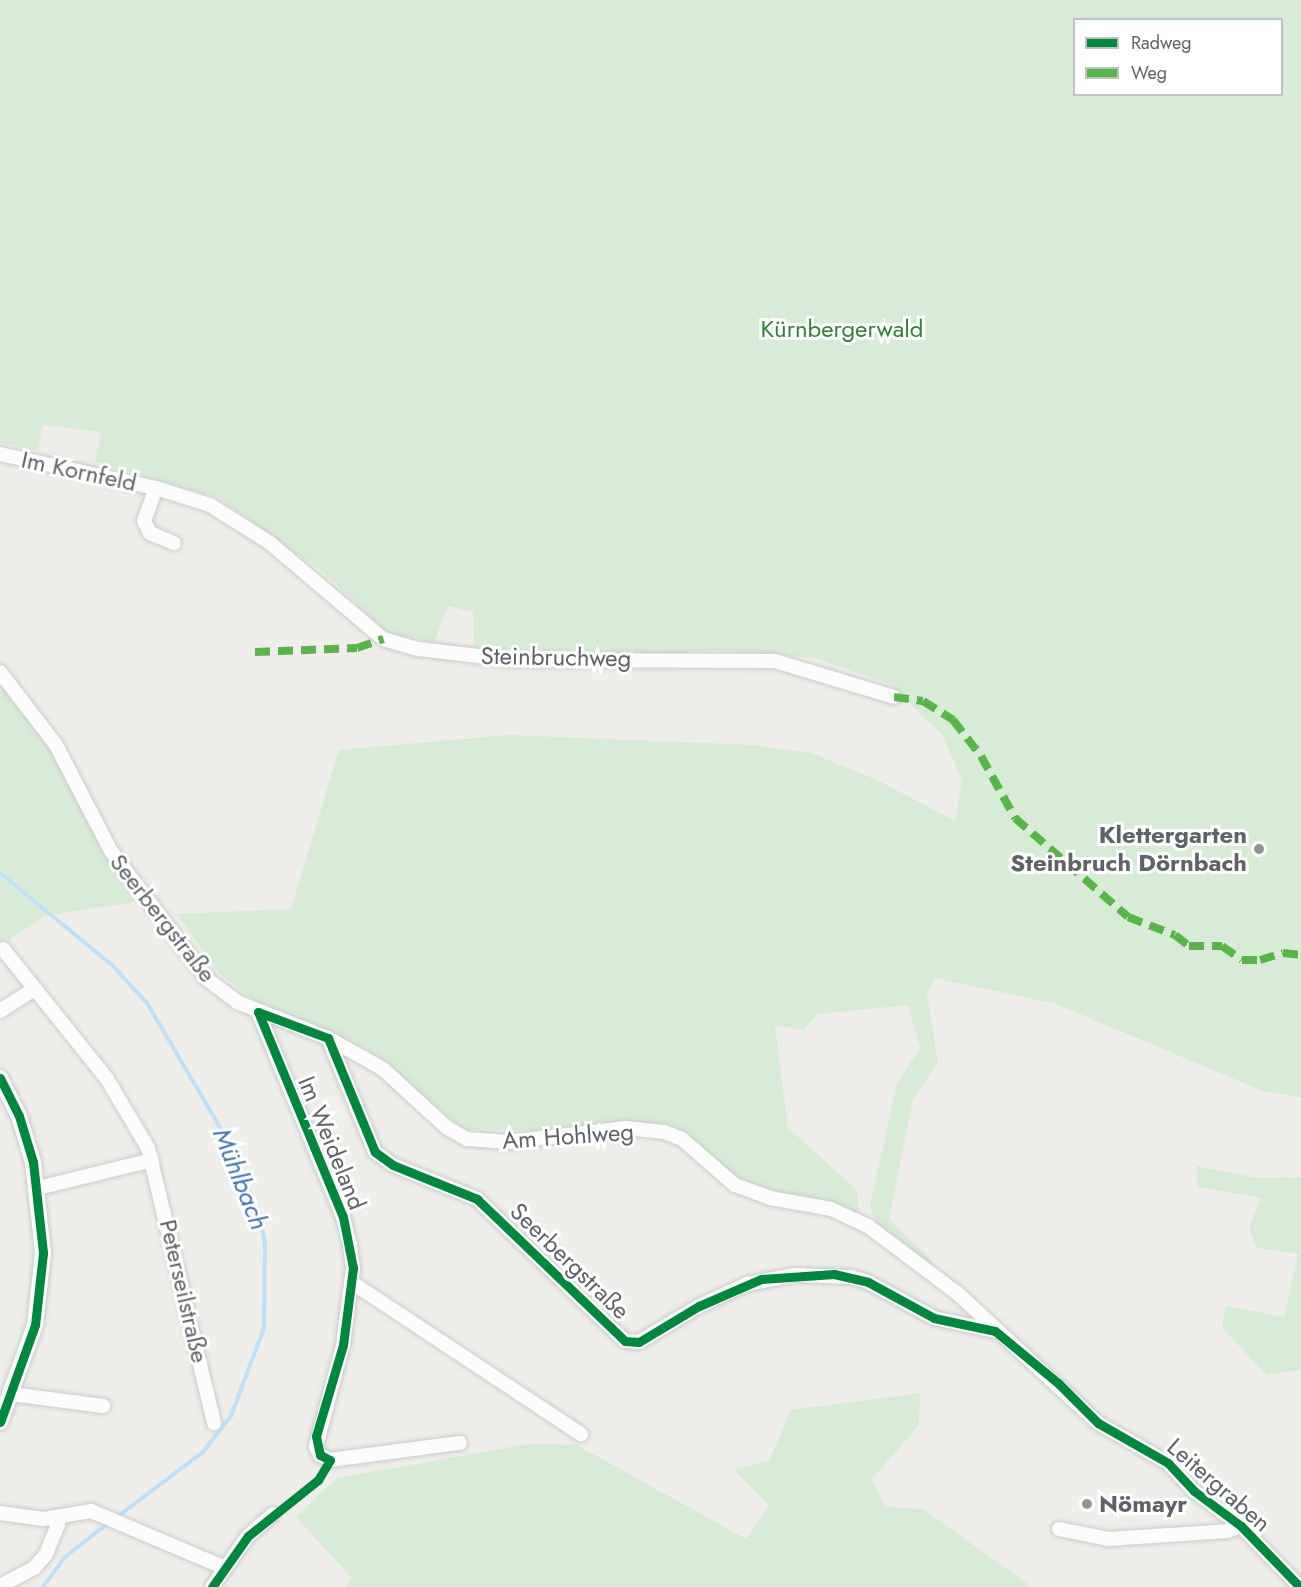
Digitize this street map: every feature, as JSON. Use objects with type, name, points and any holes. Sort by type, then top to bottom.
[{"type":"street","name":"Im Kornfeld","points":[[0,454],[156,488],[144,521],[150,532],[174,543]]},
{"type":"street","name":"Steinbruchweg","points":[[156,488],[210,505],[241,523],[383,639],[419,649],[512,660],[775,661],[894,697]]},
{"type":"street","name":"Seerbergstraße","points":[[0,672],[56,745],[99,830],[126,873],[207,979],[237,1002],[328,1038],[375,1152],[393,1165],[477,1199],[625,1341],[632,1343],[647,1338],[699,1306],[747,1284],[795,1275],[851,1276],[868,1282],[934,1318],[995,1331]]},
{"type":"street","name":"Peterseilstraße","points":[[3,949],[107,1079],[136,1125],[152,1160],[214,1423]]},
{"type":"street","points":[[0,1011],[34,989]]},
{"type":"street","name":"Im Weideland","points":[[258,1012],[343,1217],[350,1246],[351,1282],[343,1345],[316,1436],[320,1455],[330,1460],[460,1443]]},
{"type":"street","name":"Am Hohlweg","points":[[328,1038],[382,1069],[446,1127],[467,1139],[508,1142],[626,1128],[676,1136],[735,1185],[770,1198],[831,1209],[882,1234],[957,1293],[995,1331]]},
{"type":"street","points":[[0,1422],[38,1308],[43,1253],[38,1188],[27,1141],[1,1081]]},
{"type":"street","points":[[38,1188],[152,1160]]},
{"type":"street","points":[[351,1282],[580,1434]]},
{"type":"street","name":"Leitergraben","points":[[995,1331],[1098,1423],[1152,1452],[1204,1499],[1241,1526],[1300,1587]]},
{"type":"street","points":[[11,1394],[103,1406]]},
{"type":"street","points":[[0,1513],[57,1517],[79,1511],[106,1515],[225,1568]]},
{"type":"street","points":[[212,1587],[248,1536],[273,1514]]},
{"type":"street","points":[[0,1586],[34,1568],[46,1554],[58,1525],[57,1517]]},
{"type":"street","points":[[1059,1529],[1108,1539],[1227,1531],[1241,1526]]},
{"type":"green space","name":"Kürnbergerwald","points":[[0,0],[1301,0],[1301,1097],[1263,1091],[1056,1004],[935,978],[927,994],[938,1063],[913,1099],[889,1219],[933,1262],[932,1267],[877,1225],[870,1206],[897,1083],[920,1048],[908,1005],[818,1014],[803,1030],[775,1025],[788,1128],[857,1190],[859,1219],[754,1187],[730,1175],[695,1140],[658,1124],[526,1130],[466,1129],[453,1122],[377,1055],[256,1001],[219,973],[177,914],[291,909],[339,750],[507,735],[753,745],[811,753],[875,779],[955,821],[962,780],[942,735],[890,684],[815,658],[715,650],[614,659],[474,648],[473,612],[448,606],[434,643],[386,632],[324,573],[218,498],[95,462],[101,432],[43,425],[38,450],[0,443]]},
{"type":"green space","points":[[7,687],[48,744],[140,901],[45,916],[0,946],[0,691]]},
{"type":"green space","points":[[1196,1166],[1258,1178],[1301,1177],[1301,1370],[1267,1375],[1222,1328],[1226,1306],[1284,1317],[1298,1254],[1257,1248],[1249,1228],[1261,1198],[1198,1187]]},
{"type":"green space","points":[[920,1393],[919,1425],[872,1479],[885,1507],[923,1509],[1032,1587],[345,1587],[352,1578],[296,1517],[337,1478],[528,1444],[577,1445],[746,1539],[769,1506],[735,1470],[769,1461],[791,1410]]},
{"type":"waterway","name":"Mühlbach","points":[[0,873],[112,965],[147,1003],[225,1136],[259,1213],[265,1244],[264,1328],[231,1416],[203,1452],[117,1517]]},
{"type":"waterway","name":"Mühlbach","points":[[43,1587],[65,1557],[108,1523]]},
{"type":"marked path","points":[[255,652],[357,648],[383,639]]},
{"type":"marked path","points":[[894,697],[923,701],[953,720],[981,756],[1015,818],[1128,917],[1175,935],[1189,946],[1222,946],[1242,960],[1260,960],[1283,953],[1301,955]]},
{"type":"cycle path","points":[[258,1012],[328,1038],[375,1152],[393,1165],[477,1199],[625,1341],[639,1342],[699,1306],[761,1279],[834,1274],[868,1282],[934,1318],[995,1331],[1058,1383],[1098,1423],[1168,1463],[1194,1491],[1241,1526],[1300,1587]]},
{"type":"cycle path","points":[[212,1587],[248,1536],[318,1480],[330,1460],[320,1455],[316,1436],[343,1345],[353,1268],[343,1217],[258,1012]]},
{"type":"cycle path","points":[[0,1078],[19,1116],[33,1162],[43,1253],[35,1325],[0,1422]]},
{"type":"place","name":"Klettergarten Steinbruch Dörnbach","points":[[1259,849]]},
{"type":"place","name":"Nömayr","points":[[1087,1504]]}]
